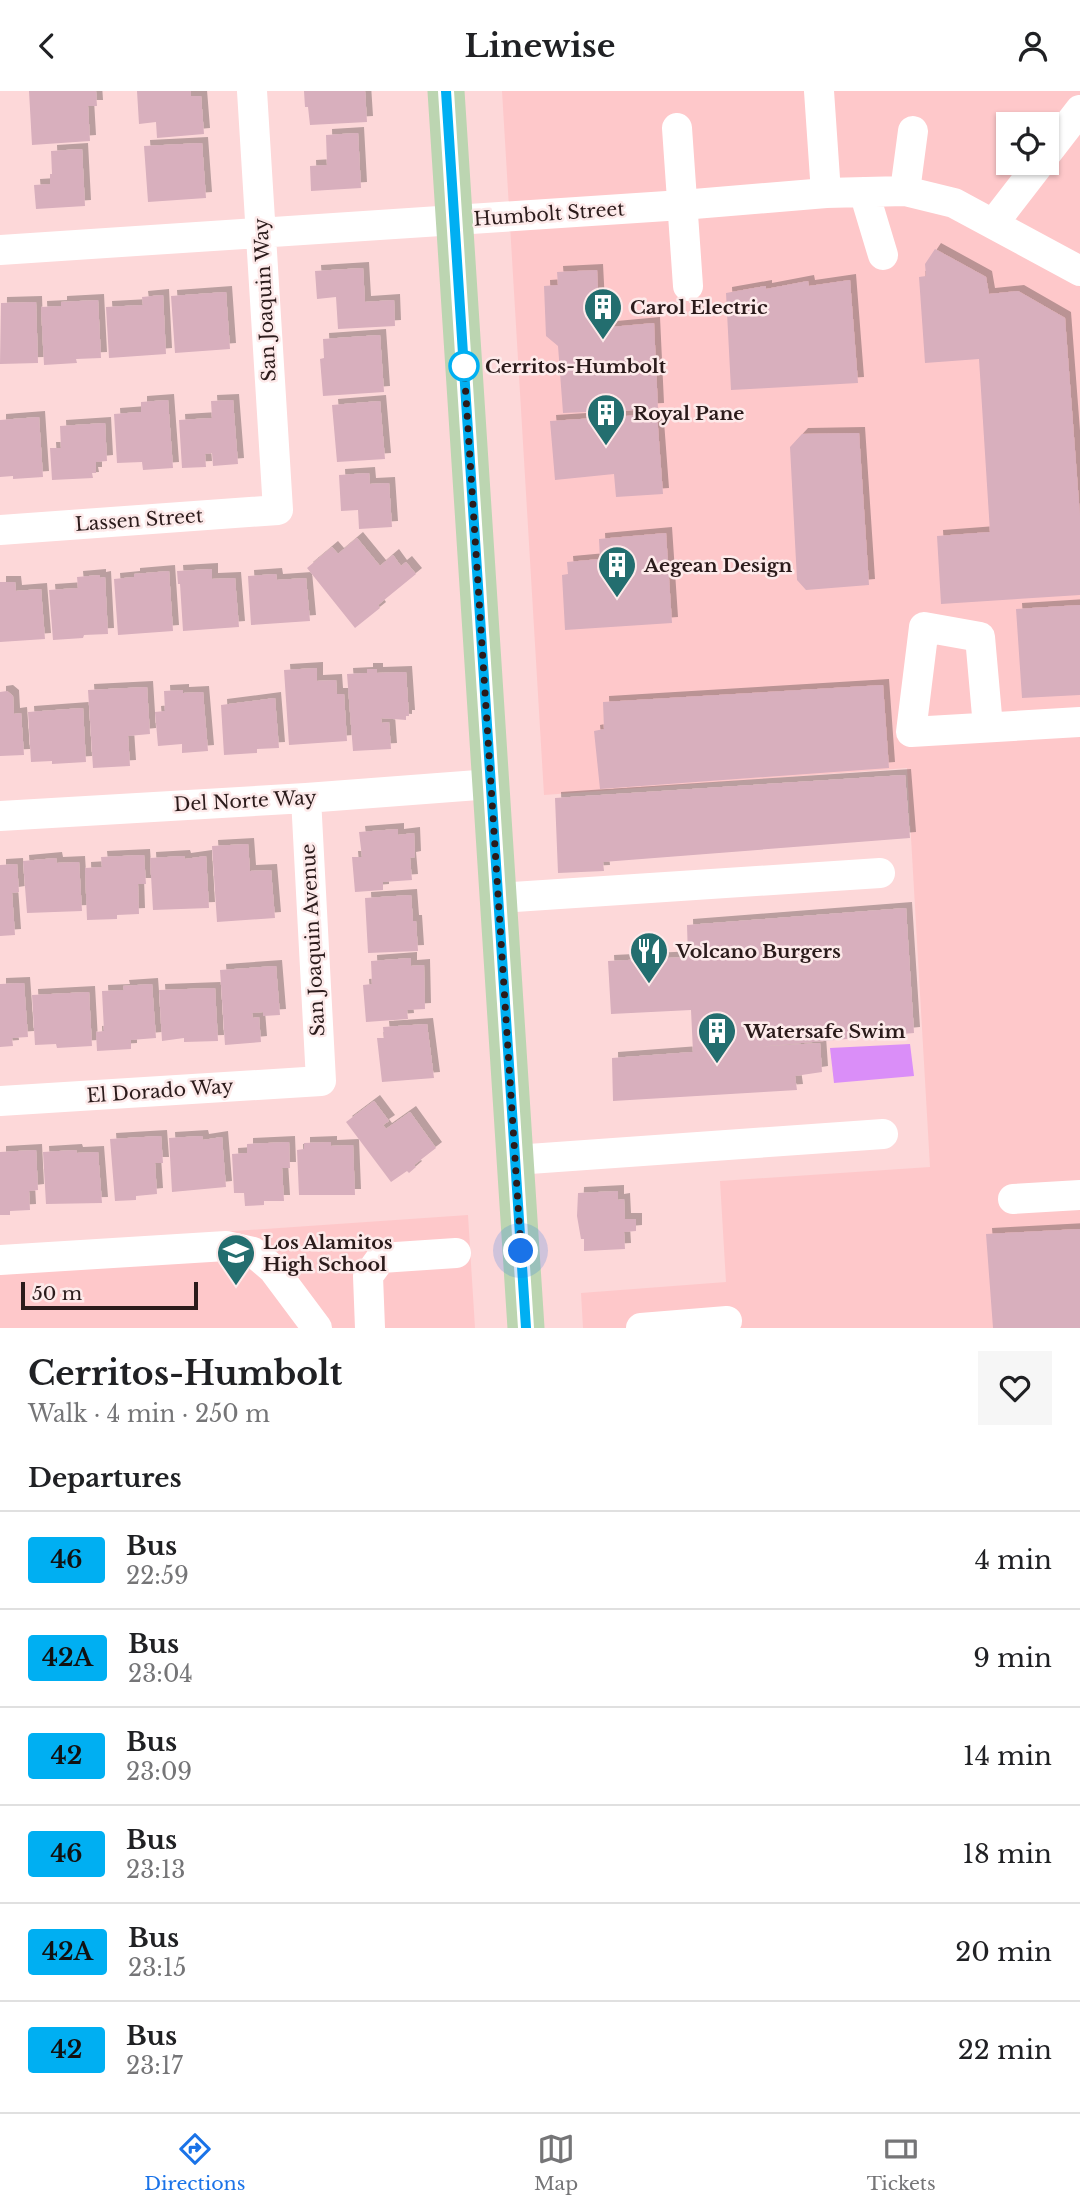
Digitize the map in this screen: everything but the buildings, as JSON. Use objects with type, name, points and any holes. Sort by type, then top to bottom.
[{"type":"main road","points":[[446,91],[526,1328]]},
{"type":"street","name":"San Joaquin Way","points":[[252,91],[278,510]]},
{"type":"street","points":[[819,91],[825,193]]},
{"type":"street","points":[[1059,137],[1080,110]]},
{"type":"street","points":[[677,128],[688,286]]},
{"type":"street","points":[[905,191],[913,131]]},
{"type":"street","points":[[993,224],[1031,175]]},
{"type":"street","name":"Humbolt Street","points":[[0,250],[454,221],[825,193],[905,191],[954,202],[1080,271]]},
{"type":"street","points":[[864,192],[883,255]]},
{"type":"street","name":"Lassen Street","points":[[0,530],[278,510]]},
{"type":"street","points":[[988,727],[1080,722]]},
{"type":"street","name":"Del Norte Way","points":[[0,816],[491,784]]},
{"type":"street","name":"San Joaquin Avenue","points":[[306,798],[321,1081]]},
{"type":"street","points":[[498,898],[880,873]]},
{"type":"street","name":"El Dorado Way","points":[[0,1101],[321,1081]]},
{"type":"street","points":[[515,1160],[883,1134]]},
{"type":"street","points":[[1013,1199],[1080,1195]]},
{"type":"street","points":[[0,1260],[226,1246],[253,1252],[273,1269],[317,1328]]},
{"type":"street","points":[[370,1328],[368,1276],[381,1258],[456,1253]]},
{"type":"street","points":[[641,1328],[727,1321]]},
{"type":"shaded area","points":[[502,91],[1080,91],[1080,1328],[583,1328],[581,1293],[726,1282],[720,1181],[930,1167],[907,768],[544,795]]},
{"type":"shaded area","points":[[910,1044],[914,1076],[834,1083],[830,1048]]},
{"type":"shaded area","name":"Los Alamitos High School","points":[[468,1215],[475,1328],[0,1328],[0,1247]]},
{"type":"bus line","name":"46","points":[[446,91],[526,1328]]},
{"type":"place","name":"Carol Electric","points":[[603,341]]},
{"type":"place","name":"Cerritos-Humbolt","points":[[464,366]]},
{"type":"place","name":"Royal Pane","points":[[606,447]]},
{"type":"place","name":"Aegean Design","points":[[617,599]]},
{"type":"place","name":"Volcano Burgers","points":[[649,985]]},
{"type":"place","name":"Watersafe Swim","points":[[717,1065]]},
{"type":"place","name":"Los Alamitos High School","points":[[236,1287]]},
{"type":"route","points":[[464,366],[521,1251]]}]
